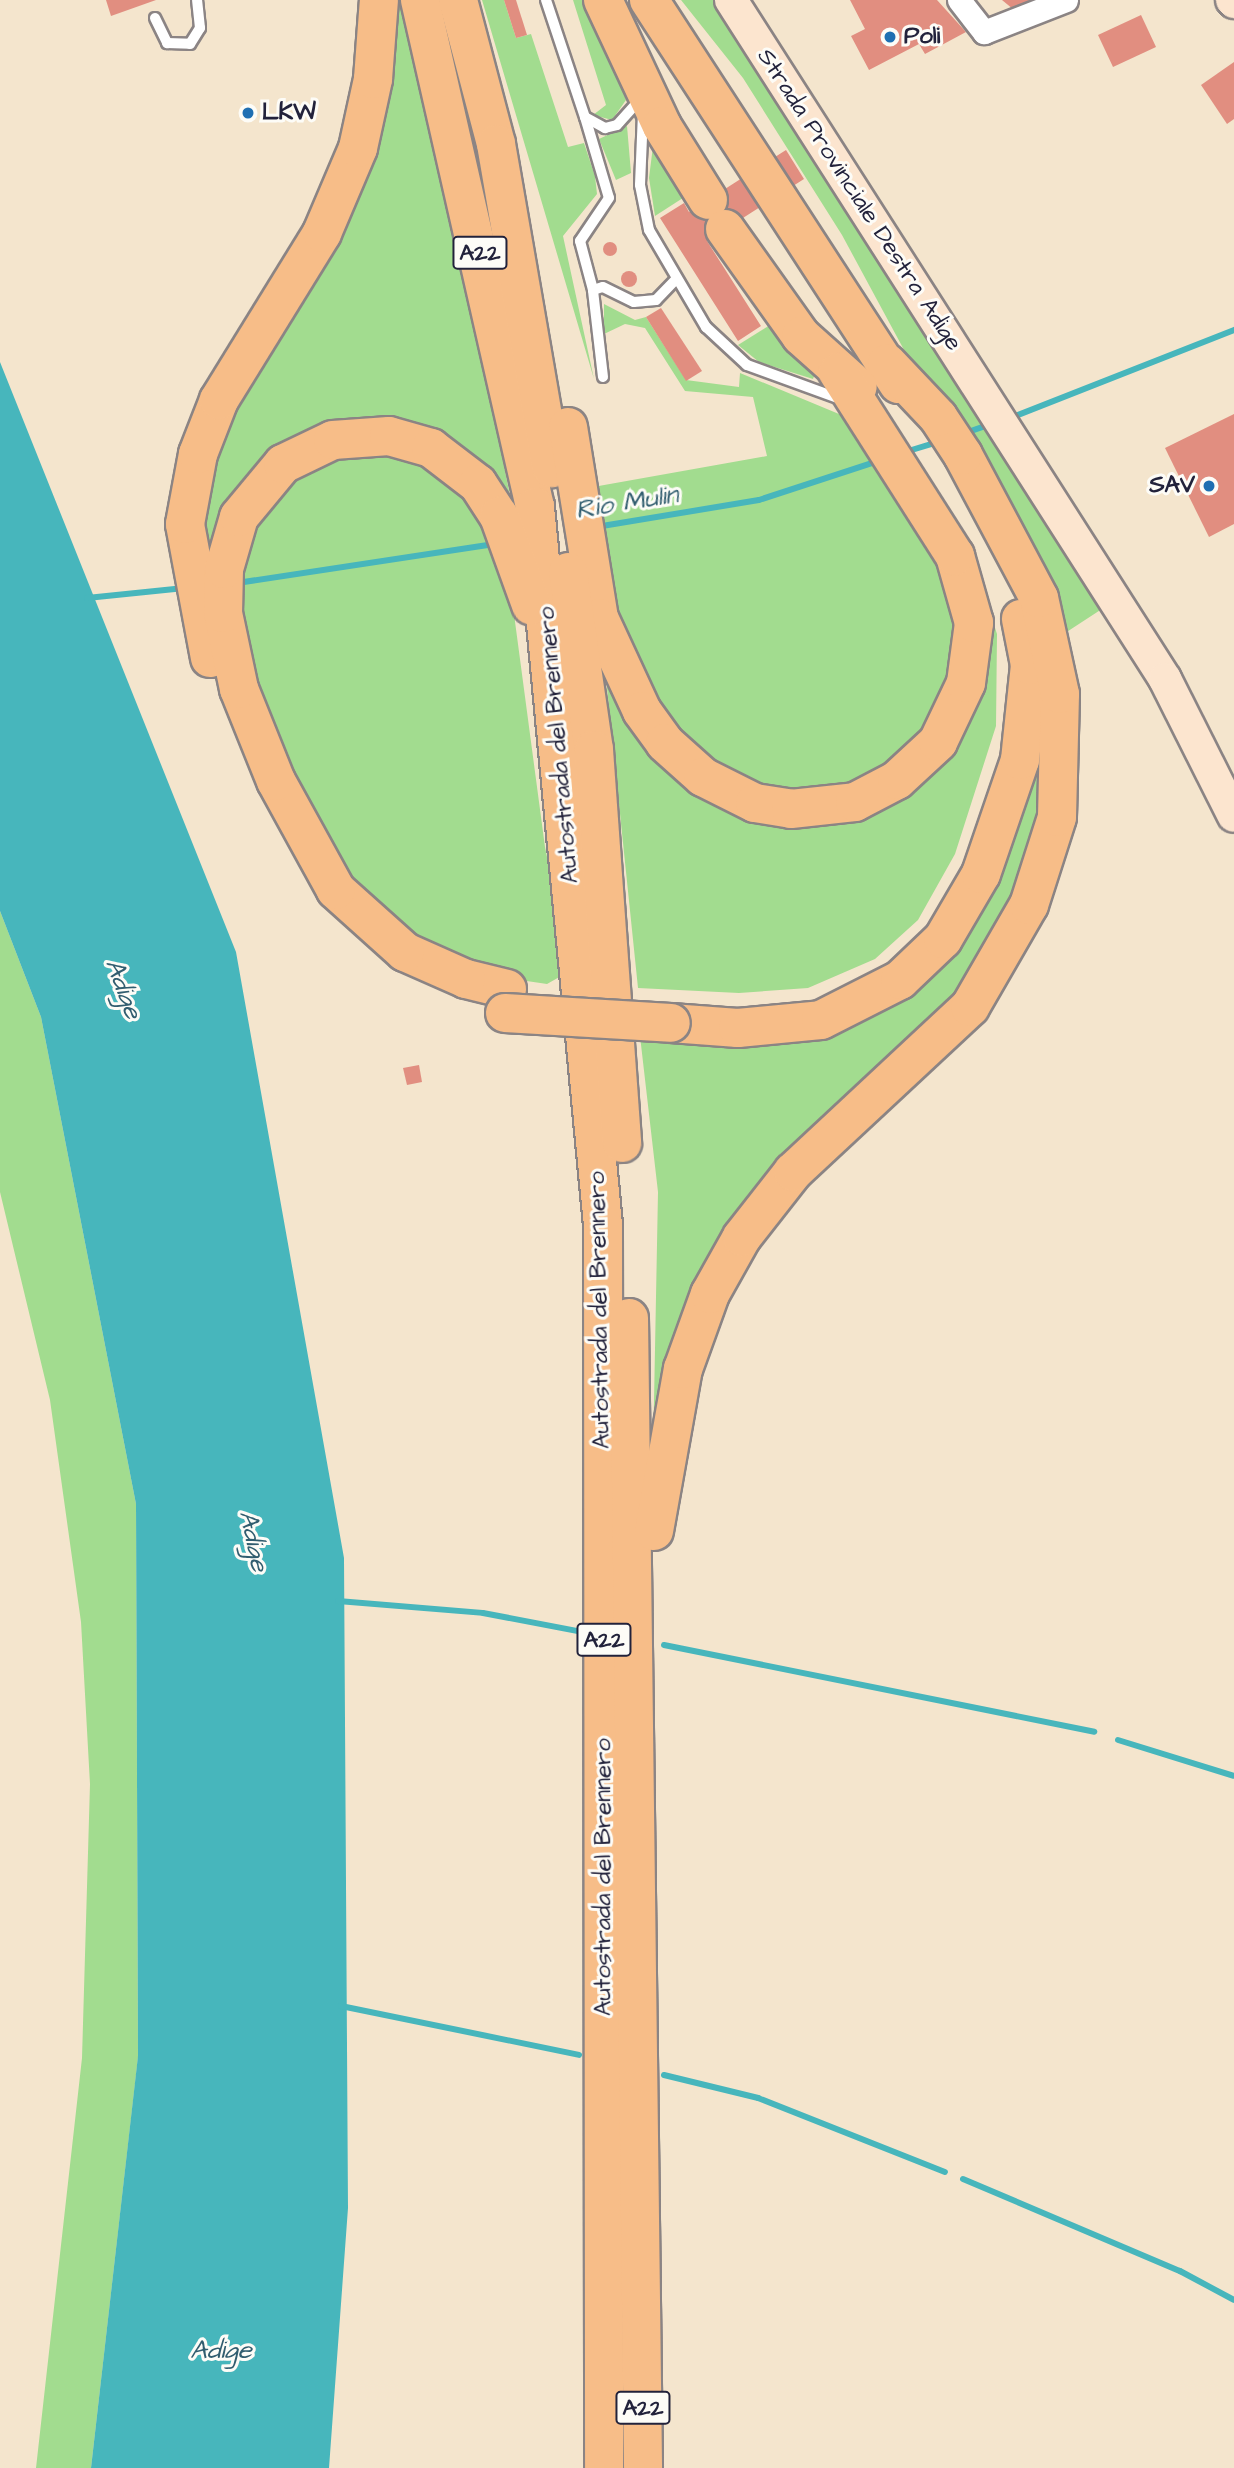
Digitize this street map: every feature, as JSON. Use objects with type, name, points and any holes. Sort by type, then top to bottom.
[{"type":"highway","points":[[379,0],[373,79],[358,148],[322,233],[219,400],[198,454],[185,524],[207,569],[210,615],[248,767],[316,901],[358,947],[402,978],[506,1001],[671,1012],[782,1026],[863,1003],[900,980],[943,939],[981,874],[1020,760],[1030,665],[1013,588],[938,473],[877,402],[838,372],[801,336],[717,214],[645,93],[603,0]]},
{"type":"highway","name":"Autostrada del Brennero","points":[[421,0],[543,506],[594,750],[628,1222],[636,1693],[643,2468]]},
{"type":"highway","name":"Autostrada del Brennero","points":[[458,0],[496,144],[543,506]]},
{"type":"highway","points":[[554,561],[599,618],[615,659],[665,743],[726,792],[755,803],[824,808],[872,796],[923,759],[955,714],[966,683],[974,636],[967,589],[938,473],[938,416],[887,363],[649,0]]},
{"type":"highway","points":[[636,1693],[658,1485],[683,1369],[710,1294],[742,1237],[793,1172],[970,1007],[1030,905],[1057,817],[1062,718],[1051,636],[1021,554],[938,473],[858,406],[838,372]]},
{"type":"highway","points":[[207,569],[255,491],[283,464],[333,440],[388,436],[431,448],[478,484],[543,506]]},
{"type":"highway","name":"Autostrada del Brennero","points":[[554,561],[566,814],[603,1225],[604,2468]]},
{"type":"main road","name":"Strada Provinciale Destra Adige","points":[[731,0],[1019,444],[1165,679],[1234,816]]},
{"type":"street","points":[[959,0],[984,32],[1066,0]]},
{"type":"lane","points":[[155,18],[167,43],[190,44],[200,28],[197,0]]},
{"type":"lane","points":[[545,0],[608,198],[580,241],[593,290],[603,377]]},
{"type":"lane","points":[[584,117],[605,128],[617,125],[645,93]]},
{"type":"lane","points":[[645,93],[641,205],[676,279],[729,354],[858,406]]},
{"type":"lane","points":[[593,290],[603,288],[635,302],[656,300],[676,279]]},
{"type":"green space","points":[[396,0],[406,0],[429,88],[514,516],[476,460],[292,444],[205,570],[208,488],[231,417],[377,143],[388,104]]},
{"type":"green space","points":[[482,0],[504,0],[516,38],[531,34],[568,147],[584,143],[595,176],[597,194],[563,236],[594,379]]},
{"type":"green space","points":[[573,0],[593,0],[608,42],[626,100],[612,120],[593,115],[606,105]]},
{"type":"green space","points":[[681,0],[718,0],[1108,605],[1059,637],[842,235],[743,78]]},
{"type":"green space","points":[[627,126],[631,173],[616,180],[599,139]]},
{"type":"green space","points":[[653,146],[686,196],[655,216],[649,178]]},
{"type":"green space","points":[[604,304],[635,320],[646,317],[686,380],[739,387],[740,373],[851,419],[928,535],[963,614],[946,709],[878,779],[775,795],[681,743],[616,624],[593,487],[767,456],[753,397],[685,391],[645,328],[625,324],[604,334]]},
{"type":"green space","points":[[770,325],[815,374],[813,379],[759,362],[738,345]]},
{"type":"green space","points":[[381,444],[464,482],[508,569],[545,847],[570,971],[547,984],[480,974],[434,957],[332,866],[237,648],[239,549],[295,469]]},
{"type":"green space","points":[[978,575],[997,634],[996,726],[955,854],[918,920],[875,959],[808,988],[739,993],[638,988],[604,659],[753,813],[934,761]]},
{"type":"green space","points":[[1033,754],[1053,776],[995,956],[789,1164],[653,1454],[658,1192],[640,1036],[894,999]]},
{"type":"green space","points":[[0,911],[41,1017],[136,1504],[138,2057],[91,2468],[36,2468],[82,2058],[90,1784],[81,1622],[50,1400],[0,1192]]},
{"type":"water","name":"Adige","points":[[0,362],[236,952],[344,1558],[348,2208],[329,2468],[91,2468],[138,2056],[136,1504],[41,1017],[0,911]]},
{"type":"building","points":[[106,0],[156,0],[111,16]]},
{"type":"building","points":[[504,0],[516,0],[527,35],[516,38]]},
{"type":"building","points":[[850,0],[937,0],[966,32],[925,54],[919,44],[869,70],[851,36],[865,29]]},
{"type":"building","points":[[1002,0],[1029,0],[1019,14]]},
{"type":"building","points":[[1141,15],[1156,47],[1113,67],[1098,35]]},
{"type":"building","points":[[1234,62],[1234,119],[1227,124],[1201,85]]},
{"type":"building","points":[[786,150],[804,179],[707,241],[761,326],[738,341],[660,218],[684,203],[689,212]]},
{"type":"building","points":[[610,242],[615,244],[615,254],[610,256],[605,254],[603,249],[605,244]]},
{"type":"building","points":[[629,271],[637,279],[629,287],[621,279]]},
{"type":"building","points":[[661,308],[702,371],[686,381],[646,317]]},
{"type":"building","name":"SAV","points":[[1234,414],[1234,524],[1209,537],[1165,448]]},
{"type":"building","points":[[419,1065],[422,1082],[407,1085],[403,1068]]},
{"type":"waterway","name":"Rio Mulin","points":[[1008,419],[1234,330]]},
{"type":"waterway","name":"Rio Mulin","points":[[965,433],[991,424]]},
{"type":"waterway","name":"Rio Mulin","points":[[905,452],[938,442]]},
{"type":"waterway","name":"Rio Mulin","points":[[596,527],[759,500],[878,461]]},
{"type":"waterway","name":"Rio Mulin","points":[[237,583],[496,544]]},
{"type":"waterway","name":"Rio Mulin","points":[[87,598],[184,588]]},
{"type":"waterway","points":[[338,1601],[483,1613],[583,1632]]},
{"type":"waterway","points":[[664,1645],[1094,1732]]},
{"type":"waterway","points":[[1118,1740],[1234,1776]]},
{"type":"waterway","points":[[341,2006],[579,2055]]},
{"type":"waterway","points":[[664,2075],[758,2098],[945,2172]]},
{"type":"waterway","points":[[963,2179],[1180,2271],[1234,2300]]},
{"type":"place","name":"Poli","points":[[890,37]]},
{"type":"place","name":"LKW","points":[[248,113]]},
{"type":"place","name":"SAV","points":[[1209,486]]}]
